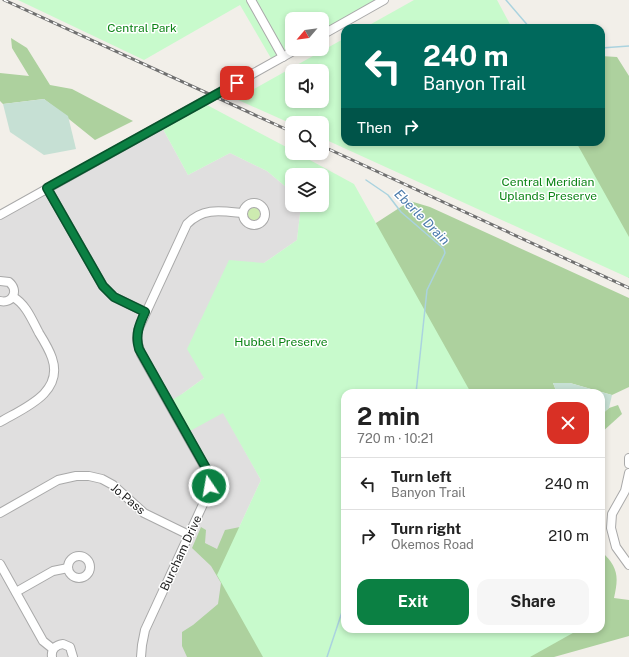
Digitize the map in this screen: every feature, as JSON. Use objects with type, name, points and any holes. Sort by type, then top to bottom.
[{"type":"street","points":[[0,215],[283,57],[251,0]]},
{"type":"street","points":[[341,24],[384,0]]},
{"type":"street","points":[[329,31],[341,24]]},
{"type":"street","points":[[47,188],[103,286],[114,297],[145,312]]},
{"type":"street","name":"Burcham Drive","points":[[141,657],[145,630],[207,495],[208,477],[203,464],[139,349],[137,340],[138,330],[184,228],[191,220],[199,214],[209,211],[242,213]]},
{"type":"street","points":[[0,281],[6,280],[11,283],[14,288],[13,296],[6,301],[0,301]]},
{"type":"street","points":[[0,422],[44,395],[52,384],[54,374],[51,354],[25,307],[13,296]]},
{"type":"street","points":[[629,458],[629,464]]},
{"type":"street","points":[[629,474],[625,491],[612,514],[611,528],[616,547],[629,564]]},
{"type":"street","name":"Jo Pass","points":[[0,513],[58,480],[76,476],[89,476],[108,482],[119,489],[144,513],[189,535]]},
{"type":"street","points":[[0,564],[43,641],[52,653],[60,644],[65,644],[72,649],[73,657]]},
{"type":"street","points":[[16,592],[53,571],[68,568]]},
{"type":"shaded area","points":[[163,129],[188,175],[230,153],[267,171],[285,186],[285,212],[300,212],[297,240],[264,263],[204,378],[182,394],[223,412],[261,480],[217,575],[263,657],[0,657],[0,219]]},
{"type":"green space","name":"Central Park","points":[[18,0],[379,0],[329,28],[329,12],[285,12],[285,53],[272,60],[240,5],[144,60]]},
{"type":"green space","points":[[414,0],[497,0],[510,24],[371,24]]},
{"type":"green space","points":[[11,38],[27,48],[50,85],[72,89],[133,121],[95,140],[44,99],[3,104],[0,101],[0,73],[29,76],[12,48]]},
{"type":"green space","name":"Central Meridian Uplands Preserve","points":[[341,40],[341,146],[578,146],[629,237],[629,278],[329,141],[329,116],[285,116],[285,121],[236,99],[285,72],[285,108],[329,108],[329,64],[299,64],[313,56],[329,56],[329,47]]},
{"type":"green space","points":[[605,56],[617,57],[629,76],[629,278],[492,146],[605,146]]},
{"type":"green space","points":[[44,99],[68,116],[76,149],[44,155],[10,132],[3,104]]},
{"type":"green space","name":"Hubbel Preserve","points":[[207,105],[285,146],[285,160],[310,160],[325,168],[285,168],[285,186],[267,171],[230,153],[188,175],[163,129]]},
{"type":"green space","name":"Hubbel Preserve","points":[[329,170],[354,184],[469,389],[341,389],[341,633],[573,633],[530,657],[263,657],[217,575],[261,480],[223,413],[190,431],[172,400],[204,378],[187,349],[229,260],[264,263],[297,240],[300,212],[329,212]]},
{"type":"green space","points":[[410,201],[430,207],[629,298],[629,387],[612,395],[605,393],[605,389],[591,389],[570,383],[553,383],[555,389],[360,389],[311,265]]},
{"type":"green space","points":[[253,207],[258,209],[260,214],[258,219],[253,221],[248,219],[246,214],[248,209]]},
{"type":"green space","points":[[553,383],[570,383],[591,389],[555,389]]},
{"type":"green space","points":[[605,393],[612,395],[609,408],[605,412]]},
{"type":"green space","points":[[618,405],[622,414],[605,429],[605,412],[609,408]]},
{"type":"green space","points":[[201,527],[206,530],[205,543],[217,549],[225,530],[240,527],[341,625],[341,633],[605,633],[605,555],[611,562],[616,572],[617,578],[614,598],[629,600],[629,636],[554,657],[187,657],[182,646],[182,632],[193,625],[218,604],[221,583],[211,566],[192,548]]},
{"type":"waterway","points":[[506,0],[527,24]]},
{"type":"waterway","points":[[605,48],[629,46]]},
{"type":"waterway","name":"Eberle Drain","points":[[366,180],[388,195],[401,212],[444,249],[445,253],[427,290],[416,389]]},
{"type":"waterway","name":"Eberle Drain","points":[[327,657],[341,615]]},
{"type":"railway","points":[[4,0],[285,129]]},
{"type":"railway","points":[[329,149],[629,288]]},
{"type":"route","points":[[209,486],[206,468],[139,349],[137,335],[139,325],[145,312],[114,297],[103,286],[47,188],[237,83]]}]
